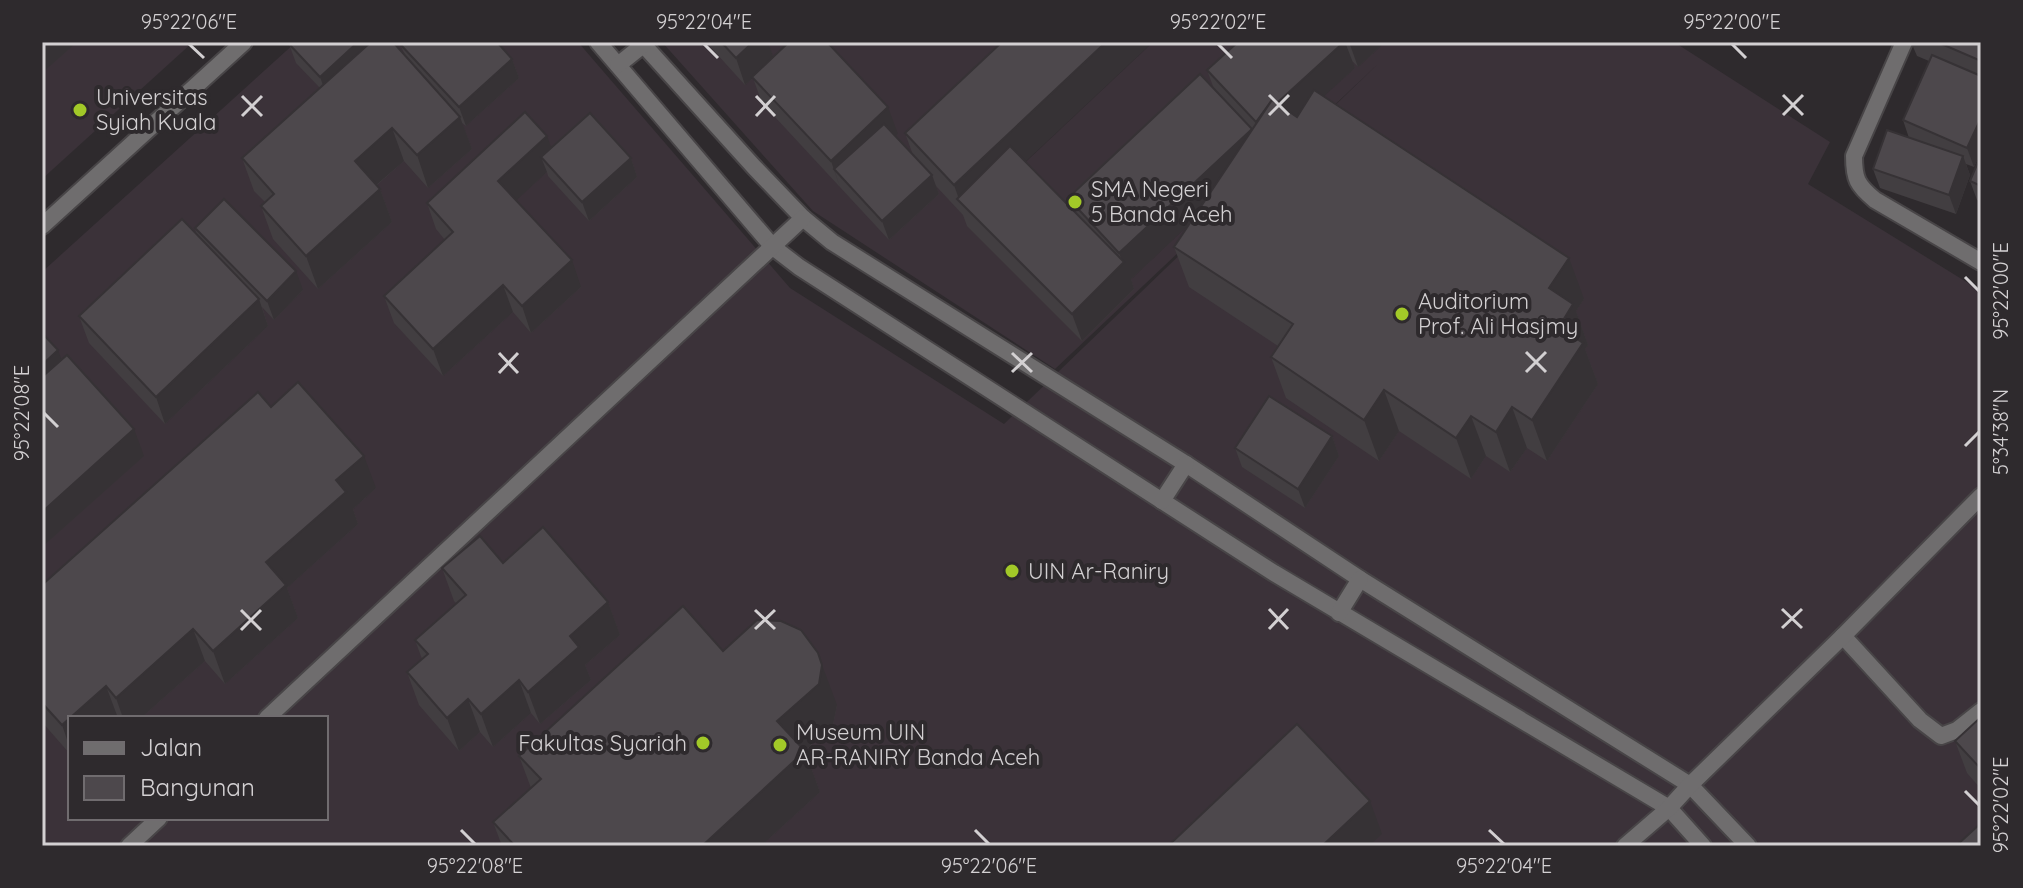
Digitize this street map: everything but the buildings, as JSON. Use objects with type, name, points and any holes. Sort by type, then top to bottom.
[{"type":"street","points":[[42,226],[244,42]]},
{"type":"street","points":[[598,42],[773,247],[799,267],[1339,613],[1669,808],[1703,846]]},
{"type":"street","points":[[1904,42],[1854,156],[1854,174],[1860,187],[1875,200],[1981,262]]},
{"type":"street","points":[[618,65],[642,43],[803,218],[832,242],[1186,464],[1360,579],[1690,785],[1748,846]]},
{"type":"street","points":[[269,716],[803,218]]},
{"type":"street","points":[[1162,501],[1186,464]]},
{"type":"street","points":[[1625,846],[1669,808],[1981,496]]},
{"type":"street","points":[[1339,613],[1360,579]]},
{"type":"street","points":[[1843,636],[1920,720],[1941,736],[1957,730],[1981,711]]},
{"type":"street","points":[[129,846],[157,820]]},
{"type":"shaded area","name":"Universitas Syiah Kuala","points":[[42,42],[193,42],[42,179]]},
{"type":"shaded area","name":"UIN Ar-Raniry","points":[[296,42],[578,42],[790,288],[1004,424],[1380,62],[1055,369],[813,211],[662,42],[1049,42],[966,218],[1153,42],[1334,42],[1358,67],[1385,42],[1674,42],[1830,142],[1808,184],[1981,291],[1981,846],[42,846],[42,272]],"holes":[[[1210,101],[1261,156],[1130,280]]]},
{"type":"place","name":"Universitas Syiah Kuala","points":[[80,110]]},
{"type":"place","name":"SMA Negeri 5 Banda Aceh","points":[[1075,202]]},
{"type":"place","name":"Auditorium Prof. Ali Hasjmy","points":[[1402,314]]},
{"type":"place","name":"UIN Ar-Raniry","points":[[1012,571]]},
{"type":"place","name":"Fakultas Syariah","points":[[703,743]]},
{"type":"place","name":"Museum UIN AR-RANIRY Banda Aceh","points":[[780,745]]}]
